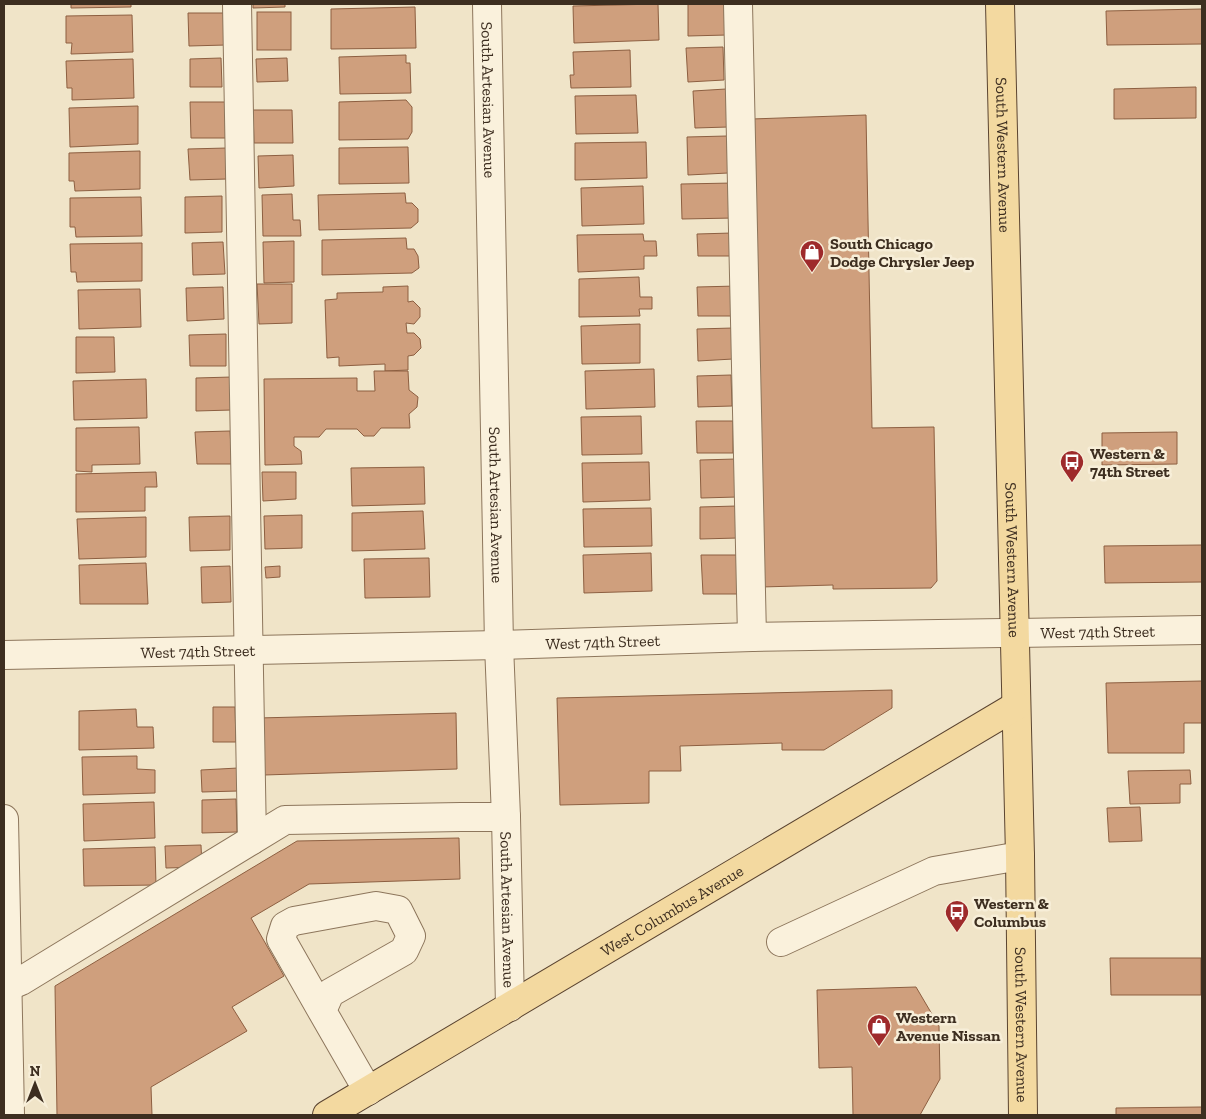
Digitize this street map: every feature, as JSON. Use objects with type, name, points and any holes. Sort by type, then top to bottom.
[{"type":"main road","name":"South Western Avenue","points":[[1000,4],[1020,856],[1023,1115]]},
{"type":"main road","name":"West Columbus Avenue","points":[[328,1115],[1016,706]]},
{"type":"street","points":[[236,4],[252,840]]},
{"type":"street","name":"South Artesian Avenue","points":[[487,4],[499,645],[506,817],[510,1007]]},
{"type":"street","points":[[738,4],[752,637]]},
{"type":"street","name":"West 74th Street","points":[[4,655],[499,645],[752,637],[1202,630]]},
{"type":"street","points":[[7,987],[21,981],[285,820],[506,817]]},
{"type":"street","points":[[4,819],[8,1108]]},
{"type":"street","points":[[781,942],[934,871],[1020,856]]},
{"type":"street","points":[[322,1011],[330,993],[404,951],[411,936],[398,910],[376,906],[294,921],[285,926],[281,939],[322,1011],[368,1091]]},
{"type":"building","points":[[71,4],[131,4],[131,7],[71,8]]},
{"type":"building","points":[[253,4],[285,4],[285,7],[253,8]]},
{"type":"building","points":[[658,4],[659,40],[574,43],[573,6]]},
{"type":"building","points":[[688,4],[726,4],[727,35],[688,36]]},
{"type":"building","points":[[415,7],[416,48],[331,49],[331,9]]},
{"type":"building","points":[[1202,9],[1202,44],[1107,45],[1106,11]]},
{"type":"building","points":[[257,12],[291,12],[291,50],[257,50]]},
{"type":"building","points":[[188,13],[225,13],[226,45],[189,46]]},
{"type":"building","points":[[132,15],[133,52],[71,54],[72,43],[66,43],[66,16]]},
{"type":"building","points":[[723,47],[724,80],[688,82],[686,48]]},
{"type":"building","points":[[630,50],[631,87],[571,88],[570,75],[574,75],[573,52]]},
{"type":"building","points":[[406,55],[406,63],[410,63],[411,93],[340,94],[339,57]]},
{"type":"building","points":[[221,58],[222,87],[190,87],[190,59]]},
{"type":"building","points":[[287,58],[288,81],[257,82],[256,59]]},
{"type":"building","points":[[133,59],[134,98],[72,100],[72,88],[67,88],[66,61]]},
{"type":"building","points":[[1196,87],[1196,118],[1114,119],[1114,89]]},
{"type":"building","points":[[726,89],[728,127],[695,128],[693,91]]},
{"type":"building","points":[[636,95],[638,133],[576,134],[575,96]]},
{"type":"building","points":[[406,100],[412,107],[412,132],[408,139],[339,140],[339,102]]},
{"type":"building","points":[[190,102],[227,102],[229,138],[191,138]]},
{"type":"building","points":[[138,106],[138,144],[70,147],[69,108]]},
{"type":"building","points":[[253,110],[292,110],[293,143],[254,143]]},
{"type":"building","name":"South Chicago Dodge Chrysler Jeep","points":[[866,115],[872,428],[934,427],[937,581],[931,588],[833,589],[833,585],[761,587],[752,119]]},
{"type":"building","points":[[727,136],[728,173],[688,175],[687,137]]},
{"type":"building","points":[[646,142],[647,178],[575,180],[575,143]]},
{"type":"building","points":[[408,147],[409,183],[339,184],[339,148]]},
{"type":"building","points":[[227,148],[227,179],[190,180],[188,149]]},
{"type":"building","points":[[140,151],[140,189],[75,191],[74,181],[69,181],[69,153]]},
{"type":"building","points":[[293,155],[294,186],[259,188],[258,156]]},
{"type":"building","points":[[733,183],[734,218],[682,219],[681,184]]},
{"type":"building","points":[[643,186],[644,224],[582,226],[581,188]]},
{"type":"building","points":[[405,193],[406,203],[412,203],[418,209],[418,222],[411,228],[319,230],[318,195]]},
{"type":"building","points":[[292,194],[293,220],[300,220],[301,236],[263,236],[262,195]]},
{"type":"building","points":[[222,196],[222,232],[185,233],[185,197]]},
{"type":"building","points":[[141,197],[142,236],[76,237],[75,227],[70,227],[70,198]]},
{"type":"building","points":[[732,233],[733,256],[698,256],[697,234]]},
{"type":"building","points":[[643,234],[644,241],[656,241],[657,256],[644,256],[644,269],[578,272],[577,235]]},
{"type":"building","points":[[406,238],[407,249],[414,249],[418,256],[419,268],[412,273],[322,275],[322,240]]},
{"type":"building","points":[[294,241],[294,282],[264,283],[263,242]]},
{"type":"building","points":[[223,242],[225,274],[193,275],[192,243]]},
{"type":"building","points":[[142,243],[142,281],[77,282],[76,272],[71,272],[70,244]]},
{"type":"building","points":[[639,277],[640,297],[652,297],[652,309],[639,309],[640,316],[579,317],[579,279]]},
{"type":"building","points":[[257,284],[292,284],[292,323],[259,324]]},
{"type":"building","points":[[408,286],[408,302],[413,301],[420,308],[420,317],[414,324],[406,323],[407,333],[414,333],[420,339],[421,348],[414,355],[408,356],[408,370],[385,371],[385,364],[339,366],[339,357],[327,358],[325,300],[337,299],[337,293],[383,292],[383,287]]},
{"type":"building","points":[[737,286],[738,316],[698,316],[697,287]]},
{"type":"building","points":[[223,287],[224,319],[187,321],[186,288]]},
{"type":"building","points":[[140,289],[141,327],[79,329],[78,290]]},
{"type":"building","points":[[640,324],[640,363],[582,364],[581,326]]},
{"type":"building","points":[[733,328],[733,359],[698,361],[697,329]]},
{"type":"building","points":[[226,334],[226,366],[190,366],[189,335]]},
{"type":"building","points":[[76,337],[114,337],[115,372],[76,373]]},
{"type":"building","points":[[654,369],[655,407],[586,409],[585,371]]},
{"type":"building","points":[[374,371],[408,371],[409,390],[418,397],[417,407],[409,414],[410,428],[381,428],[374,436],[364,436],[357,429],[326,429],[319,437],[294,437],[294,446],[301,451],[302,464],[265,465],[264,379],[357,378],[357,391],[375,391]]},
{"type":"building","points":[[731,375],[732,406],[698,407],[697,376]]},
{"type":"building","points":[[232,377],[232,410],[196,411],[196,378]]},
{"type":"building","points":[[146,379],[147,418],[74,420],[73,381]]},
{"type":"building","points":[[641,416],[642,454],[582,455],[581,417]]},
{"type":"building","points":[[696,421],[733,421],[733,453],[697,453]]},
{"type":"building","points":[[139,427],[140,464],[92,465],[92,472],[76,471],[76,428]]},
{"type":"building","points":[[230,431],[232,464],[197,464],[195,432]]},
{"type":"building","points":[[1177,432],[1177,464],[1102,465],[1102,433]]},
{"type":"building","points":[[736,459],[737,497],[701,498],[700,460]]},
{"type":"building","points":[[649,462],[650,500],[583,502],[582,463]]},
{"type":"building","points":[[424,467],[425,504],[352,506],[351,468]]},
{"type":"building","points":[[156,472],[157,487],[145,487],[145,511],[76,512],[76,474]]},
{"type":"building","points":[[262,472],[296,472],[296,499],[263,501]]},
{"type":"building","points":[[737,506],[738,538],[700,539],[700,507]]},
{"type":"building","points":[[651,508],[652,546],[584,547],[583,509]]},
{"type":"building","points":[[423,511],[425,549],[352,551],[352,513]]},
{"type":"building","points":[[302,515],[302,548],[265,549],[264,516]]},
{"type":"building","points":[[230,516],[230,550],[190,551],[189,517]]},
{"type":"building","points":[[146,517],[146,557],[79,559],[77,519]]},
{"type":"building","points":[[1202,545],[1202,582],[1105,583],[1104,546]]},
{"type":"building","points":[[651,553],[652,591],[584,593],[583,555]]},
{"type":"building","points":[[701,555],[738,555],[738,594],[703,594]]},
{"type":"building","points":[[429,558],[430,597],[365,598],[364,559]]},
{"type":"building","points":[[146,563],[148,604],[80,604],[79,565]]},
{"type":"building","points":[[230,566],[231,602],[202,603],[201,567]]},
{"type":"building","points":[[280,566],[280,577],[266,578],[265,567]]},
{"type":"building","points":[[1202,681],[1202,723],[1184,723],[1184,753],[1108,753],[1106,683]]},
{"type":"building","points":[[892,690],[892,708],[824,750],[782,750],[782,743],[680,746],[681,771],[649,771],[649,803],[560,805],[557,698]]},
{"type":"building","points":[[213,707],[235,707],[236,742],[213,742]]},
{"type":"building","points":[[136,709],[137,727],[153,727],[154,748],[79,750],[79,711]]},
{"type":"building","points":[[456,713],[457,769],[264,775],[258,718]]},
{"type":"building","points":[[137,756],[137,769],[155,770],[155,793],[83,795],[82,757]]},
{"type":"building","points":[[238,768],[238,791],[202,792],[201,770]]},
{"type":"building","points":[[1190,770],[1191,784],[1180,784],[1180,803],[1130,804],[1128,771]]},
{"type":"building","points":[[236,799],[237,832],[202,833],[202,800]]},
{"type":"building","points":[[154,802],[155,838],[84,841],[83,804]]},
{"type":"building","points":[[1140,807],[1142,841],[1109,842],[1107,808]]},
{"type":"building","points":[[459,838],[460,879],[309,884],[251,918],[284,976],[232,1007],[247,1031],[151,1087],[152,1115],[57,1115],[55,986],[297,841]]},
{"type":"building","points":[[201,845],[202,867],[166,868],[165,846]]},
{"type":"building","points":[[155,847],[156,885],[84,886],[83,849]]},
{"type":"building","points":[[1110,958],[1201,958],[1201,995],[1111,995]]},
{"type":"building","name":"Western Avenue Nissan","points":[[916,987],[939,1026],[940,1079],[920,1115],[853,1115],[852,1067],[819,1068],[817,990]]},
{"type":"building","points":[[1202,1107],[1202,1115],[1116,1115],[1116,1108]]},
{"type":"place","name":"South Chicago Dodge Chrysler Jeep","points":[[812,273]]},
{"type":"place","name":"Western & 74th Street","points":[[1072,483]]},
{"type":"place","name":"Western & Columbus","points":[[957,933]]},
{"type":"place","name":"Western Avenue Nissan","points":[[879,1047]]}]
